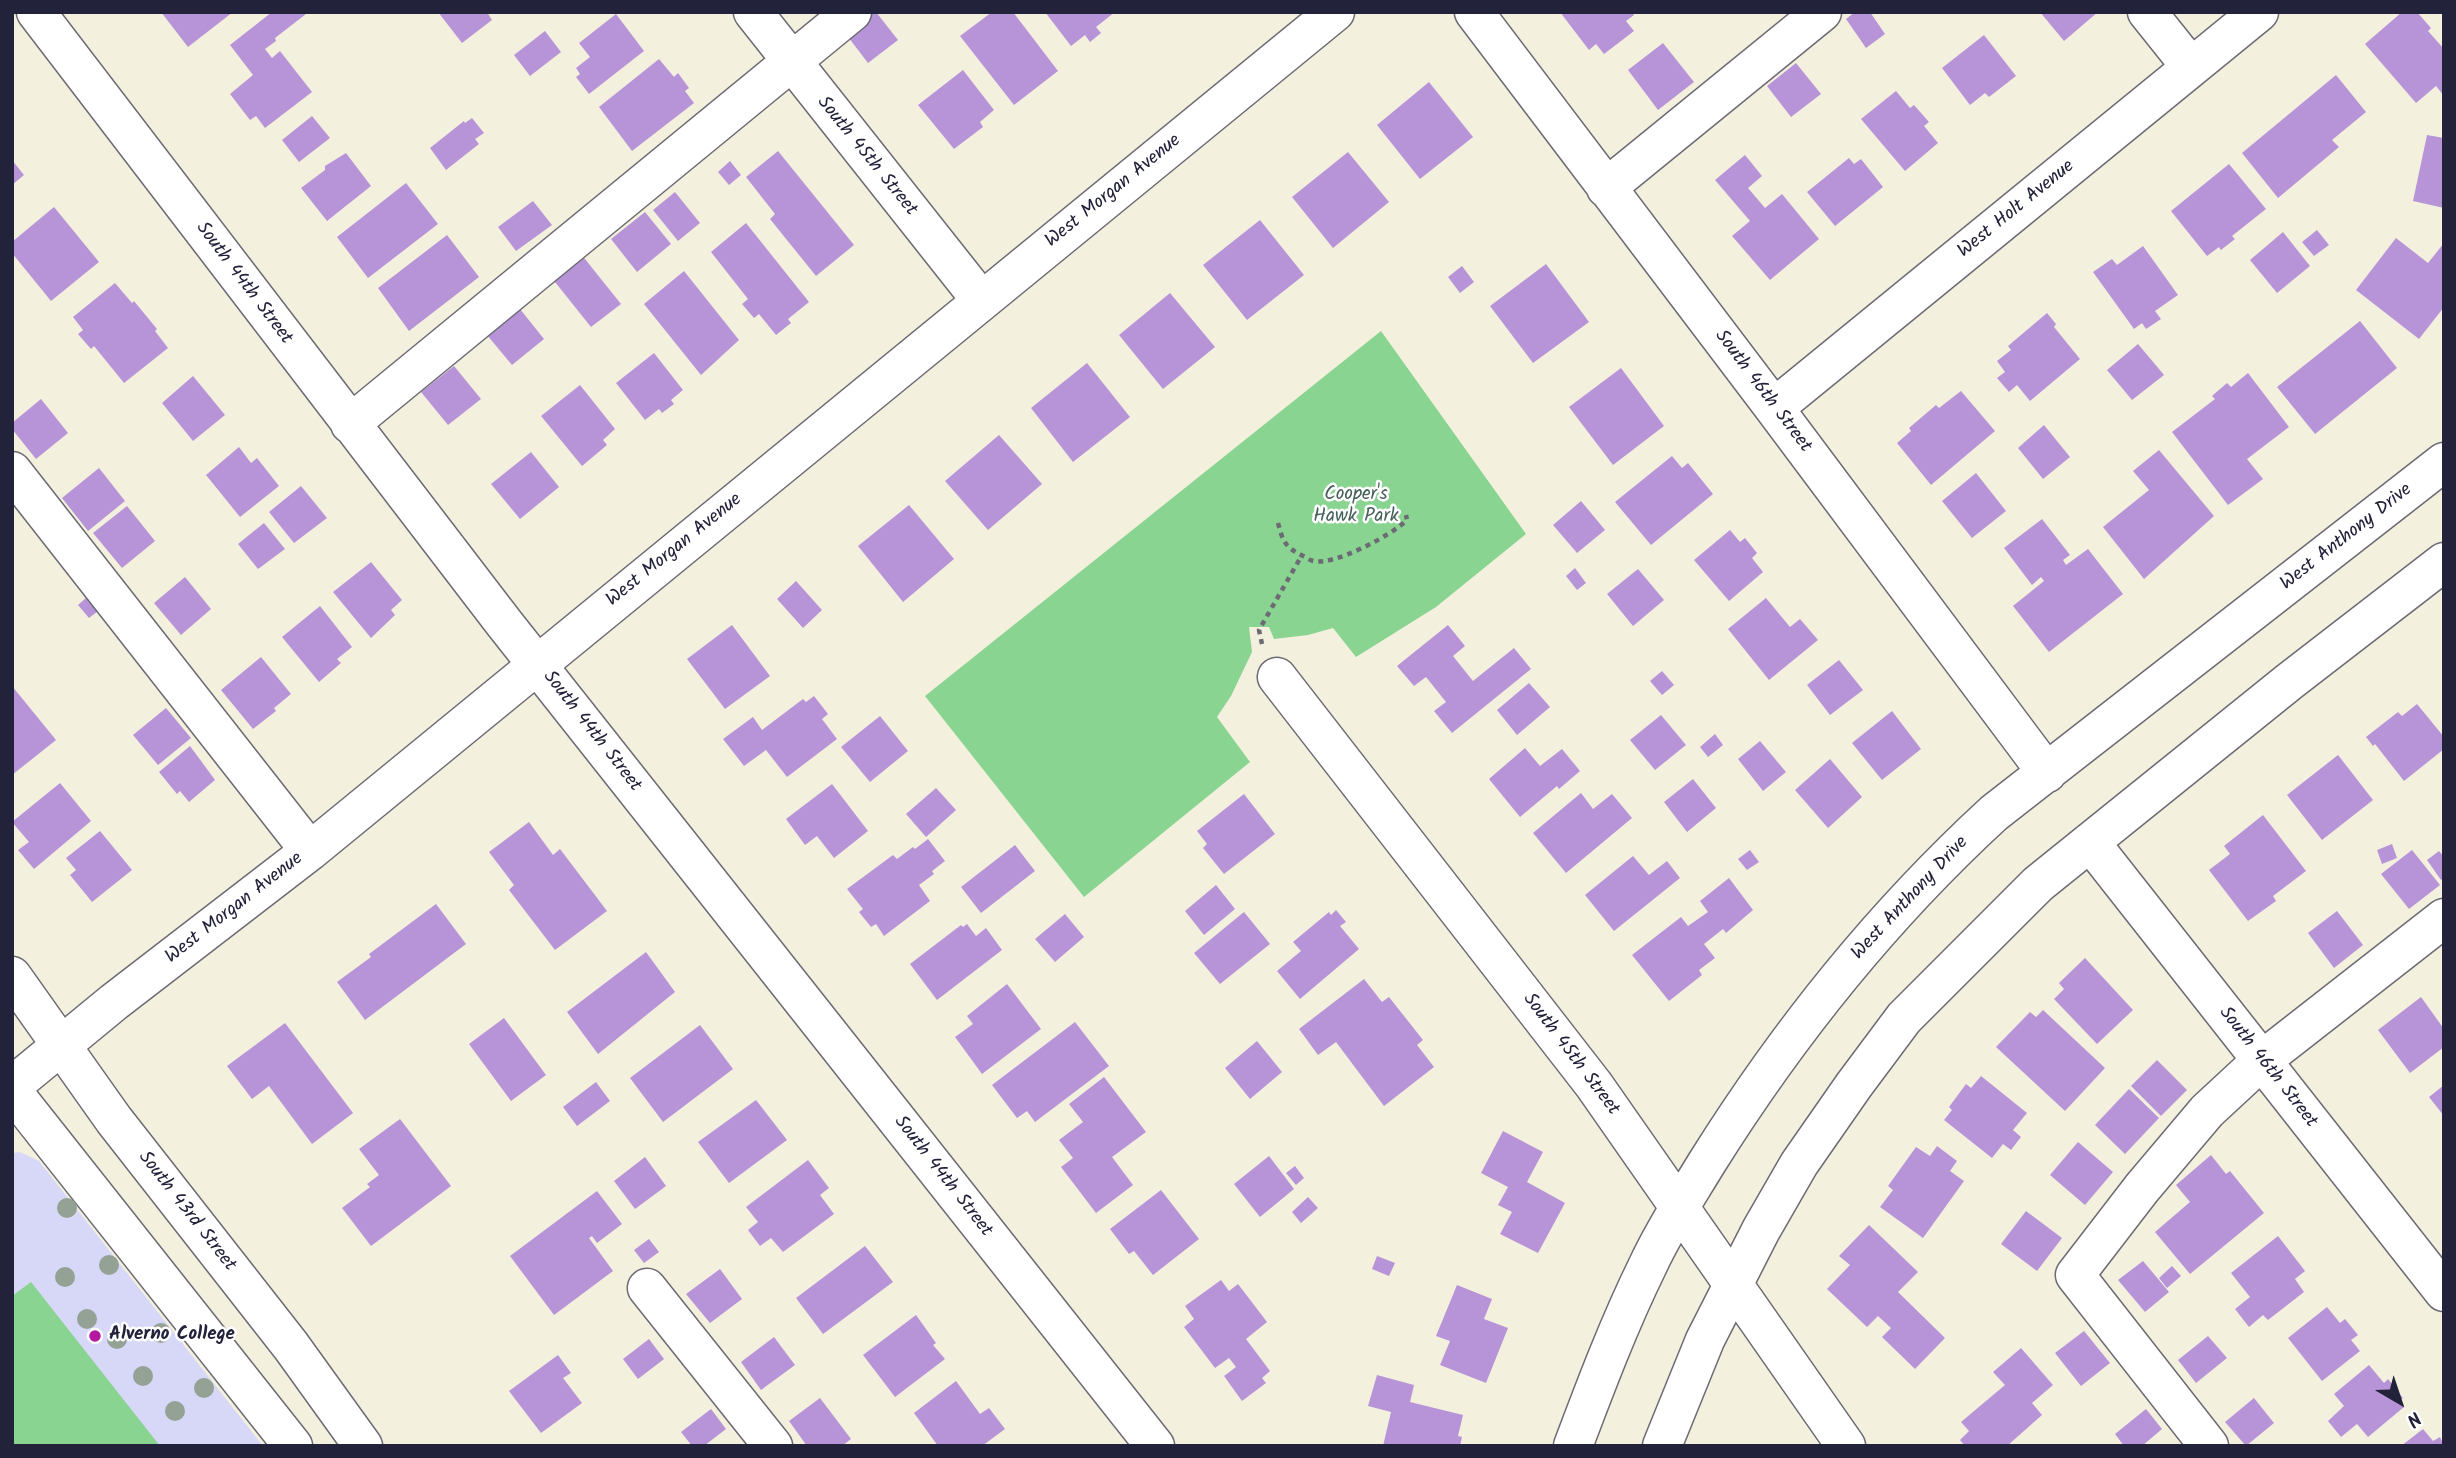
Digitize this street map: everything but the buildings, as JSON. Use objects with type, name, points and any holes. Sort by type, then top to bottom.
[{"type":"street","name":"South 44th Street","points":[[36,12],[537,664],[1155,1446]]},
{"type":"street","name":"South 45th Street","points":[[753,12],[981,300]]},
{"type":"street","points":[[350,424],[852,12]]},
{"type":"street","name":"West Morgan Avenue","points":[[12,1089],[62,1045],[310,850],[1335,12]]},
{"type":"street","name":"South 46th Street","points":[[1474,12],[2047,773]]},
{"type":"street","points":[[1606,188],[1822,12]]},
{"type":"street","points":[[2147,12],[2191,67]]},
{"type":"street","name":"West Holt Avenue","points":[[1774,408],[2259,12]]},
{"type":"street","name":"West Anthony Drive","points":[[1573,1446],[1613,1340],[1648,1263],[1744,1103],[1848,968],[1944,859],[1994,813],[2444,462]]},
{"type":"street","points":[[12,471],[310,850]]},
{"type":"street","points":[[1662,1446],[1705,1339],[1761,1230],[1799,1164],[1904,1018],[2038,884],[2444,562]]},
{"type":"street","name":"South 45th Street","points":[[1277,677],[1594,1085],[1846,1446]]},
{"type":"street","name":"South 46th Street","points":[[2090,842],[2444,1292]]},
{"type":"street","points":[[2209,1446],[2076,1275],[2142,1188],[2207,1111],[2261,1061],[2444,918]]},
{"type":"street","name":"South 43rd Street","points":[[12,976],[114,1120],[291,1346],[363,1446]]},
{"type":"street","points":[[12,1089],[293,1446]]},
{"type":"street","points":[[646,1288],[773,1446]]},
{"type":"path","points":[[1278,523],[1291,551],[1313,561],[1328,559],[1383,539],[1407,520],[1406,515]]},
{"type":"path","points":[[1259,630],[1302,555]]},
{"type":"shaded area","name":"Alverno College","points":[[20,1152],[39,1161],[263,1446],[12,1446],[12,1153]]},
{"type":"green space","name":"Cooper's Hawk Park","points":[[1381,331],[1526,534],[1436,607],[1356,657],[1333,628],[1308,635],[1274,639],[1269,627],[1249,627],[1252,652],[1231,696],[1217,717],[1250,762],[1084,897],[925,696]]},
{"type":"green space","points":[[31,1282],[160,1446],[12,1446],[12,1296]]},
{"type":"place","name":"Alverno College","points":[[95,1336]]}]
